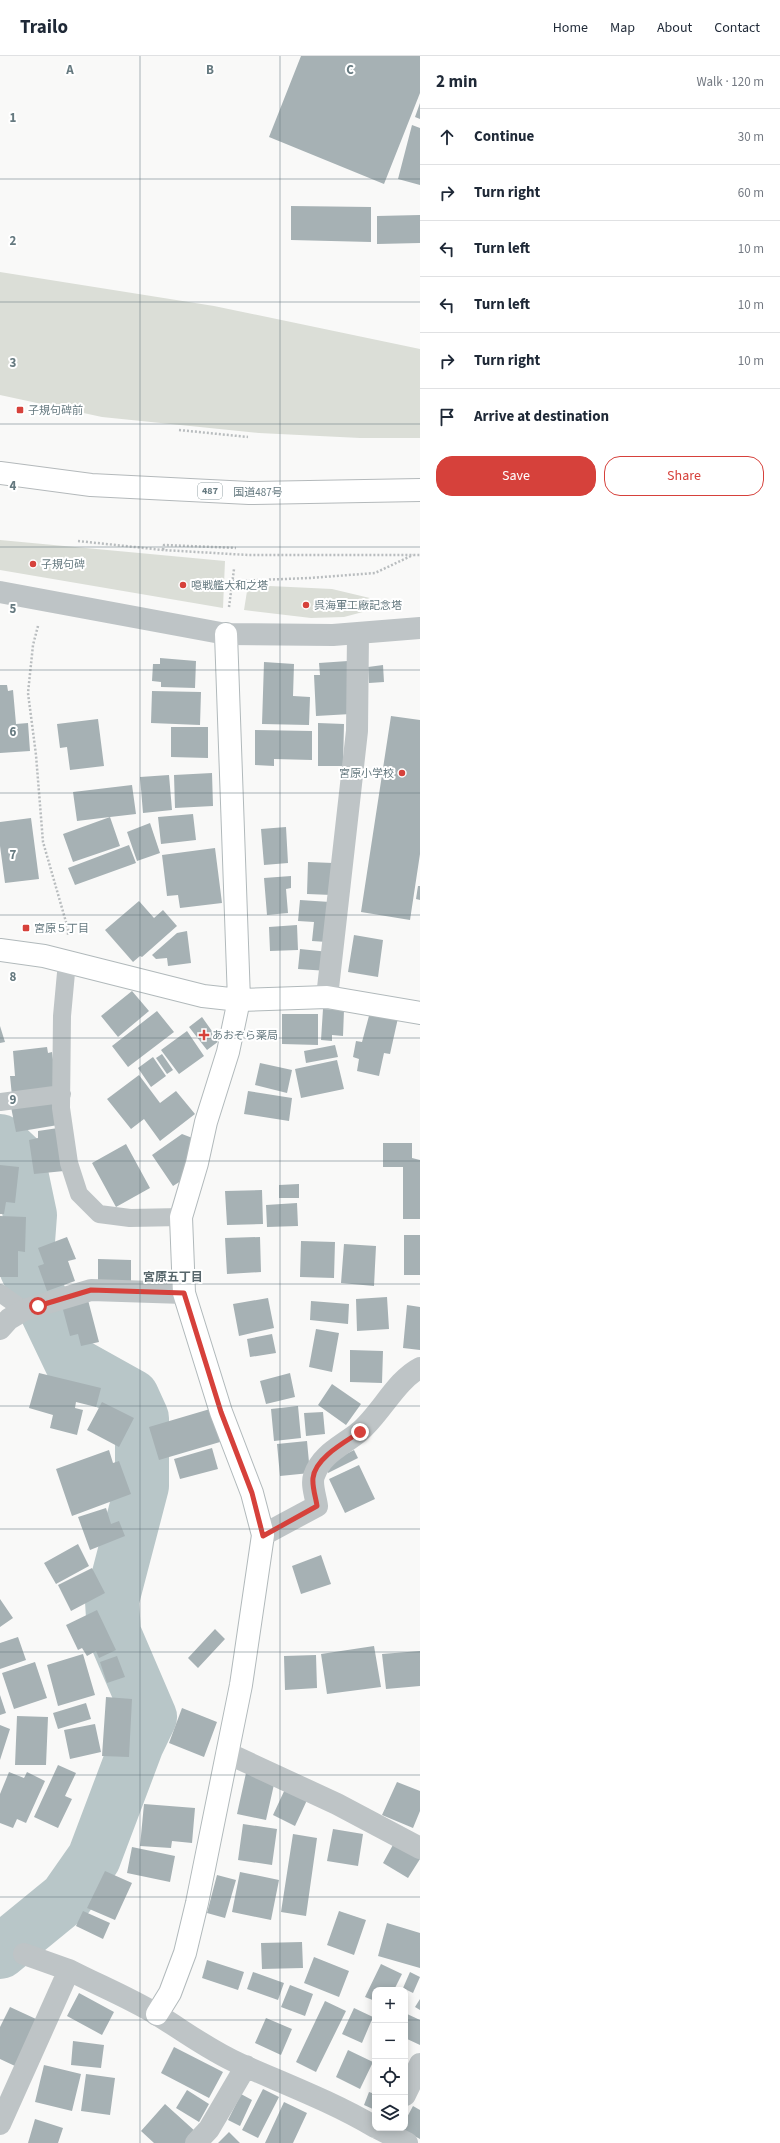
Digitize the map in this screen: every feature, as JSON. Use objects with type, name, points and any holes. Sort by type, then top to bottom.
[{"type":"main road","name":"国道487号","points":[[0,473],[91,485],[241,492],[420,490]]},
{"type":"main road","points":[[157,2014],[170,1993],[185,1954],[242,1685],[263,1536],[252,1493],[221,1412],[184,1293],[181,1217],[197,1163],[206,1122],[228,1052],[239,1000],[226,634]]},
{"type":"main road","points":[[0,950],[67,962],[203,996],[239,1000],[327,997],[420,1013]]},
{"type":"street","points":[[0,592],[226,634],[333,635],[420,628]]},
{"type":"street","points":[[327,997],[357,732],[358,633]]},
{"type":"street","points":[[0,1329],[9,1319],[37,1306],[91,1290],[184,1293]]},
{"type":"street","points":[[263,1536],[317,1506],[313,1478],[320,1463],[331,1452],[360,1432],[402,1382],[420,1368]]},
{"type":"street","points":[[227,1753],[337,1804],[420,1848]]},
{"type":"street","points":[[24,1954],[69,1970],[109,1988],[157,2014],[187,2036],[246,2066],[372,2124]]},
{"type":"street","points":[[0,2124],[69,1970]]},
{"type":"street","points":[[408,2089],[420,2064]]},
{"type":"street","points":[[196,2143],[209,2129],[246,2066]]},
{"type":"street","points":[[386,2131],[407,2143]]},
{"type":"lane","points":[[67,962],[62,1016],[61,1108],[69,1163],[79,1194],[99,1214],[130,1218],[181,1217]]},
{"type":"lane","points":[[0,1102],[62,1094]]},
{"type":"lane","points":[[0,1293],[37,1306]]},
{"type":"path","points":[[179,430],[248,437]]},
{"type":"path","points":[[78,541],[163,550],[248,555],[420,555]]},
{"type":"path","points":[[163,550],[164,545],[236,548]]},
{"type":"path","points":[[233,581],[310,578],[375,573],[413,555]]},
{"type":"path","points":[[226,634],[234,569]]},
{"type":"path","points":[[44,600],[34,645],[28,693],[36,755],[43,842],[68,928],[67,962]]},
{"type":"shaded area","points":[[0,272],[214,306],[420,349],[420,438],[360,438],[259,433],[102,417],[0,395]]},
{"type":"shaded area","points":[[0,540],[225,561],[223,608],[0,570]]},
{"type":"shaded area","points":[[248,585],[332,589],[374,599],[374,609],[344,617],[311,618],[244,610]]},
{"type":"building","points":[[301,56],[420,56],[420,93],[384,184],[269,137]]},
{"type":"building","points":[[420,103],[420,119],[415,117]]},
{"type":"building","points":[[412,125],[420,128],[420,185],[398,179]]},
{"type":"building","points":[[291,206],[371,207],[371,242],[291,240]]},
{"type":"building","points":[[420,215],[420,243],[377,244],[377,216]]},
{"type":"building","points":[[160,658],[196,661],[195,688],[161,687],[161,682],[152,681],[153,664],[160,664]]},
{"type":"building","points":[[348,661],[351,714],[316,716],[314,675],[320,675],[319,663]]},
{"type":"building","points":[[264,662],[294,664],[293,696],[310,697],[309,725],[262,724]]},
{"type":"building","points":[[383,665],[384,682],[369,683],[368,667]]},
{"type":"building","points":[[0,685],[7,685],[8,691],[13,690],[16,724],[28,723],[30,751],[0,753]]},
{"type":"building","points":[[152,691],[201,692],[200,725],[151,723]]},
{"type":"building","name":"宮原小学校","points":[[391,716],[420,720],[420,854],[410,920],[361,912]]},
{"type":"building","points":[[98,719],[104,766],[70,770],[67,747],[60,748],[57,724]]},
{"type":"building","points":[[318,723],[344,724],[343,766],[318,766]]},
{"type":"building","points":[[171,727],[208,727],[208,758],[171,757]]},
{"type":"building","points":[[255,730],[312,731],[312,760],[274,759],[274,766],[255,765]]},
{"type":"building","points":[[212,773],[213,806],[175,808],[174,775]]},
{"type":"building","points":[[169,775],[172,810],[143,813],[140,777]]},
{"type":"building","points":[[132,785],[136,814],[77,821],[73,792]]},
{"type":"building","points":[[193,814],[196,840],[161,844],[158,817]]},
{"type":"building","points":[[110,817],[120,846],[73,862],[63,834]]},
{"type":"building","points":[[31,818],[39,879],[5,883],[0,846],[0,822]]},
{"type":"building","points":[[150,823],[160,853],[137,861],[127,832]]},
{"type":"building","points":[[286,827],[288,863],[264,865],[261,829]]},
{"type":"building","points":[[129,845],[136,863],[75,885],[68,868]]},
{"type":"building","points":[[215,848],[222,903],[180,908],[178,895],[167,896],[162,855]]},
{"type":"building","points":[[308,862],[333,863],[332,895],[307,894]]},
{"type":"building","points":[[291,876],[291,888],[286,889],[288,913],[267,915],[264,878]]},
{"type":"building","points":[[418,886],[420,886],[420,900],[416,899]]},
{"type":"building","points":[[300,900],[330,902],[327,942],[312,941],[314,922],[298,921]]},
{"type":"building","points":[[139,901],[154,918],[163,910],[177,926],[142,957],[140,956],[133,962],[105,930]]},
{"type":"building","points":[[297,925],[298,950],[270,951],[269,927]]},
{"type":"building","points":[[187,931],[191,963],[168,966],[167,958],[156,959],[152,955],[177,933]]},
{"type":"building","points":[[354,935],[383,940],[378,977],[348,972]]},
{"type":"building","points":[[300,949],[329,952],[328,971],[298,969]]},
{"type":"building","points":[[132,991],[149,1011],[118,1037],[101,1016]]},
{"type":"building","points":[[323,1009],[344,1010],[343,1036],[332,1035],[332,1041],[321,1040]]},
{"type":"building","points":[[157,1011],[174,1032],[128,1067],[112,1046]]},
{"type":"building","points":[[370,1012],[398,1018],[390,1054],[384,1053],[379,1076],[357,1071],[359,1059],[353,1057],[356,1041],[362,1042]]},
{"type":"building","points":[[282,1014],[318,1014],[318,1045],[282,1044]]},
{"type":"building","points":[[202,1017],[219,1041],[207,1050],[189,1027]]},
{"type":"building","points":[[0,1026],[5,1042],[0,1043]]},
{"type":"building","points":[[187,1031],[204,1056],[179,1074],[161,1050]]},
{"type":"building","points":[[335,1045],[338,1057],[306,1063],[304,1051]]},
{"type":"building","points":[[47,1047],[48,1053],[52,1052],[57,1091],[12,1096],[10,1076],[15,1076],[13,1051]]},
{"type":"building","points":[[162,1054],[173,1070],[167,1074],[156,1058]]},
{"type":"building","points":[[153,1057],[166,1076],[151,1087],[138,1068]]},
{"type":"building","points":[[337,1060],[344,1089],[301,1098],[295,1069]]},
{"type":"building","points":[[260,1063],[292,1070],[287,1093],[255,1085]]},
{"type":"building","points":[[139,1075],[160,1103],[176,1091],[195,1114],[160,1141],[144,1119],[131,1129],[107,1099]]},
{"type":"building","points":[[248,1091],[292,1098],[289,1121],[244,1114]]},
{"type":"building","points":[[53,1099],[58,1125],[16,1132],[11,1107]]},
{"type":"building","points":[[58,1128],[64,1171],[34,1174],[29,1140],[38,1138],[38,1131]]},
{"type":"building","points":[[182,1134],[195,1139],[192,1156],[186,1161],[190,1167],[184,1179],[173,1186],[152,1155]]},
{"type":"building","points":[[383,1143],[412,1143],[412,1158],[420,1160],[420,1219],[403,1219],[403,1167],[383,1167]]},
{"type":"building","points":[[126,1144],[150,1188],[116,1207],[92,1163]]},
{"type":"building","points":[[0,1165],[19,1167],[15,1203],[6,1202],[4,1214],[0,1214]]},
{"type":"building","points":[[299,1184],[299,1198],[279,1198],[279,1185]]},
{"type":"building","points":[[262,1190],[263,1224],[227,1225],[225,1191]]},
{"type":"building","points":[[297,1203],[298,1226],[267,1227],[266,1205]]},
{"type":"building","points":[[0,1216],[26,1217],[25,1252],[18,1251],[18,1277],[0,1277]]},
{"type":"building","points":[[404,1235],[420,1235],[420,1275],[404,1275]]},
{"type":"building","points":[[67,1237],[76,1259],[68,1261],[75,1281],[47,1291],[38,1266],[44,1264],[38,1248]]},
{"type":"building","points":[[260,1237],[261,1272],[227,1274],[225,1238]]},
{"type":"building","points":[[301,1241],[335,1242],[334,1278],[300,1277]]},
{"type":"building","points":[[344,1244],[376,1246],[374,1286],[341,1283]]},
{"type":"building","points":[[98,1259],[131,1260],[131,1284],[98,1283]]},
{"type":"building","points":[[387,1297],[389,1329],[357,1331],[356,1299]]},
{"type":"building","points":[[268,1298],[274,1328],[239,1336],[233,1304]]},
{"type":"building","points":[[88,1300],[99,1342],[81,1346],[78,1334],[70,1336],[62,1306]]},
{"type":"building","points":[[311,1301],[349,1304],[348,1324],[310,1320]]},
{"type":"building","points":[[407,1305],[420,1307],[420,1350],[403,1348]]},
{"type":"building","points":[[316,1329],[339,1333],[332,1372],[309,1367]]},
{"type":"building","points":[[272,1334],[276,1353],[250,1357],[247,1339]]},
{"type":"building","points":[[350,1350],[383,1351],[382,1383],[350,1382]]},
{"type":"building","points":[[39,1373],[101,1388],[96,1407],[76,1402],[75,1408],[83,1410],[77,1435],[50,1428],[53,1415],[29,1408]]},
{"type":"building","points":[[290,1373],[295,1397],[266,1404],[260,1381]]},
{"type":"building","points":[[332,1384],[361,1404],[346,1425],[318,1405]]},
{"type":"building","points":[[102,1402],[134,1418],[119,1447],[87,1430]]},
{"type":"building","points":[[298,1406],[301,1438],[274,1441],[271,1409]]},
{"type":"building","points":[[210,1409],[220,1442],[159,1460],[149,1427]]},
{"type":"building","points":[[323,1412],[325,1434],[306,1436],[304,1413]]},
{"type":"building","points":[[307,1441],[310,1473],[280,1476],[277,1444]]},
{"type":"building","points":[[212,1448],[218,1469],[180,1479],[174,1459]]},
{"type":"building","points":[[109,1450],[113,1463],[119,1461],[131,1494],[72,1516],[56,1469]]},
{"type":"building","points":[[354,1450],[358,1458],[328,1473],[324,1465]]},
{"type":"building","points":[[359,1465],[375,1499],[345,1513],[329,1479]]},
{"type":"building","points":[[106,1508],[111,1524],[119,1521],[125,1536],[90,1550],[78,1517]]},
{"type":"building","points":[[78,1544],[89,1566],[56,1584],[44,1563]]},
{"type":"building","points":[[321,1555],[331,1584],[301,1594],[292,1566]]},
{"type":"building","points":[[92,1568],[105,1593],[71,1611],[58,1585]]},
{"type":"building","points":[[0,1599],[13,1618],[0,1627]]},
{"type":"building","points":[[97,1610],[116,1650],[99,1658],[96,1651],[87,1656],[82,1648],[78,1650],[66,1625]]},
{"type":"building","points":[[215,1629],[225,1639],[198,1668],[188,1658]]},
{"type":"building","points":[[18,1637],[26,1660],[0,1669],[0,1643]]},
{"type":"building","points":[[374,1646],[381,1687],[327,1694],[321,1654]]},
{"type":"building","points":[[420,1651],[420,1686],[386,1689],[382,1654]]},
{"type":"building","points":[[83,1654],[95,1695],[58,1706],[47,1665]]},
{"type":"building","points":[[316,1655],[317,1688],[285,1690],[284,1656]]},
{"type":"building","points":[[117,1656],[125,1677],[107,1683],[100,1662]]},
{"type":"building","points":[[35,1662],[47,1698],[14,1709],[2,1673]]},
{"type":"building","points":[[0,1695],[6,1713],[0,1715]]},
{"type":"building","points":[[106,1697],[132,1699],[129,1757],[102,1756]]},
{"type":"building","points":[[86,1703],[91,1719],[58,1729],[53,1713]]},
{"type":"building","points":[[182,1708],[217,1722],[204,1757],[169,1743]]},
{"type":"building","points":[[17,1716],[48,1717],[46,1765],[15,1765]]},
{"type":"building","points":[[95,1724],[101,1752],[70,1759],[64,1730]]},
{"type":"building","points":[[0,1725],[10,1729],[0,1760]]},
{"type":"building","points":[[58,1765],[76,1773],[65,1796],[72,1799],[58,1828],[34,1817]]},
{"type":"building","points":[[9,1772],[24,1778],[27,1772],[45,1781],[26,1823],[17,1819],[13,1828],[0,1823],[0,1794]]},
{"type":"building","points":[[246,1773],[275,1780],[266,1820],[237,1814]]},
{"type":"building","points":[[397,1782],[420,1791],[420,1811],[413,1828],[382,1815]]},
{"type":"building","points":[[286,1787],[308,1798],[295,1826],[273,1815]]},
{"type":"building","points":[[144,1804],[195,1808],[192,1843],[172,1841],[171,1848],[140,1846]]},
{"type":"building","points":[[243,1824],[277,1829],[272,1865],[238,1860]]},
{"type":"building","points":[[333,1829],[363,1834],[358,1866],[327,1861]]},
{"type":"building","points":[[293,1834],[317,1838],[306,1916],[281,1912]]},
{"type":"building","points":[[394,1843],[420,1859],[408,1878],[383,1863]]},
{"type":"building","points":[[132,1847],[175,1856],[170,1882],[127,1873]]},
{"type":"building","points":[[105,1871],[132,1883],[115,1920],[87,1908]]},
{"type":"building","points":[[240,1872],[279,1880],[271,1920],[232,1912]]},
{"type":"building","points":[[217,1875],[236,1880],[225,1918],[207,1913]]},
{"type":"building","points":[[83,1911],[110,1923],[103,1939],[76,1926]]},
{"type":"building","points":[[339,1911],[366,1920],[354,1955],[327,1945]]},
{"type":"building","points":[[387,1923],[420,1933],[420,1968],[378,1956]]},
{"type":"building","points":[[302,1942],[303,1968],[262,1969],[261,1943]]},
{"type":"building","points":[[314,1957],[349,1971],[339,1997],[304,1983]]},
{"type":"building","points":[[207,1960],[244,1972],[238,1990],[202,1978]]},
{"type":"building","points":[[381,1964],[402,1974],[396,1987],[372,1987],[372,2000],[365,1997]]},
{"type":"building","points":[[253,1972],[284,1983],[278,2000],[247,1989]]},
{"type":"building","points":[[410,1972],[420,1977],[413,1993],[408,1990],[408,1987],[403,1987]]},
{"type":"building","points":[[290,1985],[313,1994],[305,2016],[281,2007]]},
{"type":"building","points":[[79,1993],[114,2012],[102,2035],[67,2016]]},
{"type":"building","points":[[420,1999],[420,2010],[415,2007]]},
{"type":"building","points":[[325,2001],[346,2011],[316,2072],[296,2062]]},
{"type":"building","points":[[10,2007],[36,2019],[15,2066],[0,2059],[0,2027]]},
{"type":"building","points":[[354,2008],[372,2017],[362,2043],[342,2034]]},
{"type":"building","points":[[408,2014],[420,2020],[420,2045],[408,2039]]},
{"type":"building","points":[[266,2018],[292,2029],[281,2055],[255,2043]]},
{"type":"building","points":[[73,2041],[104,2045],[101,2068],[71,2065]]},
{"type":"building","points":[[174,2047],[223,2072],[209,2098],[161,2073]]},
{"type":"building","points":[[348,2050],[372,2062],[360,2089],[336,2077]]},
{"type":"building","points":[[44,2065],[81,2074],[72,2111],[35,2102]]},
{"type":"building","points":[[86,2074],[115,2078],[110,2115],[81,2111]]},
{"type":"building","points":[[263,2089],[279,2097],[258,2138],[242,2130]]},
{"type":"building","points":[[187,2090],[209,2104],[199,2122],[176,2108]]},
{"type":"building","points":[[369,2092],[372,2093],[372,2109],[364,2105]]},
{"type":"building","points":[[241,2094],[252,2100],[240,2126],[228,2120]]},
{"type":"building","points":[[284,2102],[307,2113],[293,2143],[265,2143]]},
{"type":"building","points":[[165,2104],[196,2132],[186,2143],[154,2143],[141,2131]]},
{"type":"building","points":[[413,2106],[420,2110],[420,2139],[405,2131],[408,2131],[408,2115]]},
{"type":"building","points":[[35,2119],[63,2128],[58,2143],[28,2143]]},
{"type":"building","points":[[229,2132],[240,2143],[218,2143]]},
{"type":"waterway","points":[[0,1141],[18,1158],[30,1215],[26,1268],[71,1362],[132,1396],[142,1418],[142,1486],[112,1601],[114,1633],[150,1717],[137,1744],[94,1858],[66,1898],[0,1952]]},
{"type":"place","name":"子規句碑前","points":[[20,410]]},
{"type":"place","name":"子規句碑","points":[[33,564]]},
{"type":"place","name":"噫戦艦大和之塔","points":[[183,585]]},
{"type":"place","name":"呉海軍工廠記念塔","points":[[306,605]]},
{"type":"place","name":"宮原小学校","points":[[402,773]]},
{"type":"place","name":"宮原５丁目","points":[[26,928]]},
{"type":"place","name":"あおぞら薬局","points":[[204,1035]]},
{"type":"district","name":"宮原五丁目","points":[[173,1277]]},
{"type":"route","points":[[38,1306],[91,1290],[184,1293],[221,1412],[236,1455],[252,1493],[263,1536],[317,1506],[313,1478],[320,1463],[331,1452],[360,1432]]}]
